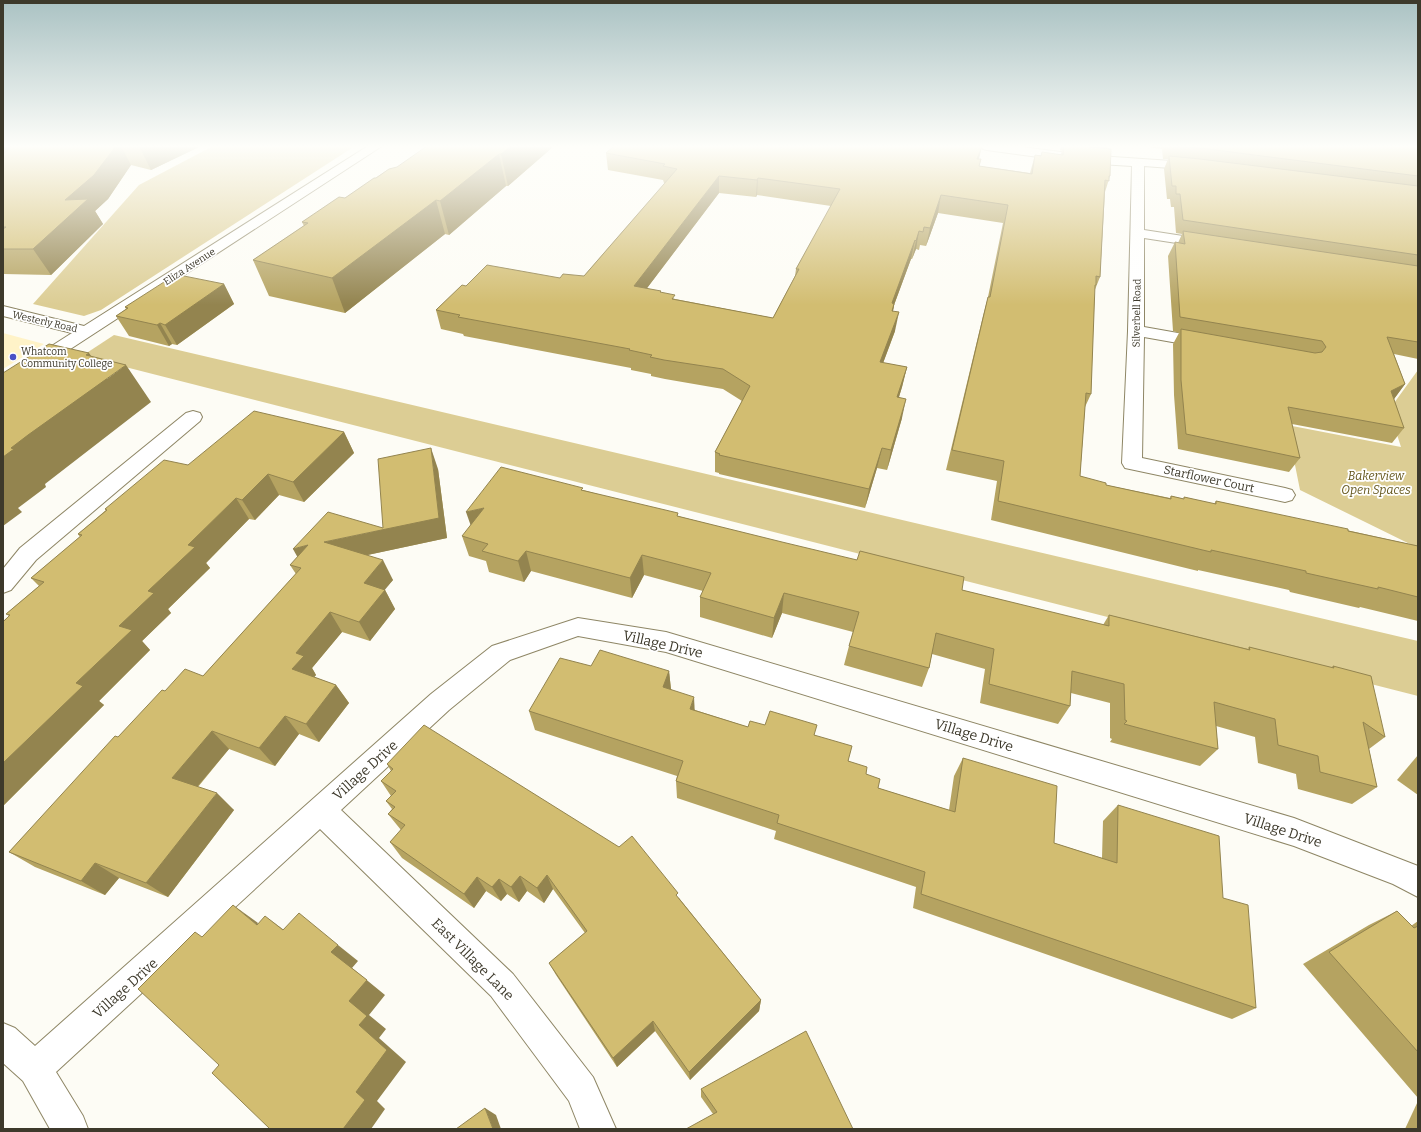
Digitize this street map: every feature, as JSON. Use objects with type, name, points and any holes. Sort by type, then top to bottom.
[{"type":"street","name":"Eliza Avenue","points":[[3,385],[294,199]]},
{"type":"street","name":"Silverbell Road","points":[[1132,464],[1136,331],[1137,199]]},
{"type":"street","points":[[1137,233],[1223,246]]},
{"type":"street","name":"Westerly Road","points":[[3,311],[87,332]]},
{"type":"street","points":[[1136,331],[1221,346]]},
{"type":"street","points":[[3,584],[28,554],[193,417]]},
{"type":"street","name":"Starflower Court","points":[[1132,464],[1285,495]]},
{"type":"street","name":"Village Drive","points":[[35,1069],[440,702],[501,653],[578,627],[666,642],[1294,832],[1402,873],[1418,882]]},
{"type":"street","name":"East Village Lane","points":[[321,810],[502,985],[582,1089],[598,1129]]},
{"type":"street","points":[[3,1040],[35,1069],[70,1129]]},
{"type":"shaded area","name":"Whatcom Community College","points":[[3,333],[44,344],[3,369]]},
{"type":"green space","points":[[127,199],[273,199],[101,310],[84,316],[33,304]]},
{"type":"green space","points":[[114,335],[1418,641],[1418,696],[82,356]]},
{"type":"green space","name":"Bakerview Open Spaces","points":[[1418,370],[1418,548],[1300,490],[1287,425],[1401,447],[1389,410]]},
{"type":"building","points":[[3,199],[88,199],[33,249],[3,249],[3,229],[6,227],[3,227]]},
{"type":"building","points":[[336,199],[443,199],[440,201],[436,200],[332,278],[253,260],[308,223],[302,222]]},
{"type":"building","points":[[651,199],[701,199],[634,286],[675,295],[672,299],[773,318],[799,269],[796,269],[835,199],[940,199],[930,228],[924,227],[923,232],[919,231],[892,303],[894,304],[892,311],[899,312],[880,362],[907,367],[897,397],[906,399],[891,450],[882,448],[869,489],[719,455],[720,454],[715,452],[750,386],[723,369],[664,360],[650,357],[652,355],[629,350],[630,349],[458,317],[460,315],[436,310],[462,285],[466,286],[487,265],[560,278],[563,274],[584,276]]},
{"type":"building","points":[[967,199],[1104,199],[1100,277],[1096,276],[1095,285],[1091,394],[1086,393],[1080,476],[1106,483],[1106,485],[1171,499],[1171,496],[1184,499],[1184,497],[1216,504],[1216,501],[1348,529],[1348,531],[1418,546],[1418,597],[1378,587],[1378,589],[1306,573],[1306,571],[1211,550],[1211,552],[998,501],[1004,461],[952,450],[988,297],[990,297],[1008,205]]},
{"type":"building","points":[[1181,199],[1418,199],[1418,255],[1183,220]]},
{"type":"building","points":[[1183,231],[1418,266],[1418,342],[1387,337],[1405,384],[1391,391],[1404,428],[1288,407],[1300,458],[1186,434],[1181,380],[1181,329],[1315,353],[1322,352],[1326,347],[1322,341],[1180,317],[1175,242],[1185,244]]},
{"type":"building","points":[[179,275],[224,284],[165,325],[160,323],[157,325],[116,316],[128,308],[125,307],[164,282],[167,282]]},
{"type":"building","points":[[49,344],[89,353],[86,355],[126,365],[28,435],[11,448],[14,449],[3,457],[3,373]]},
{"type":"building","points":[[254,411],[344,432],[293,482],[268,474],[242,500],[236,498],[188,545],[195,547],[148,591],[154,593],[119,626],[132,630],[76,683],[83,686],[3,763],[3,622],[10,615],[6,614],[44,582],[31,578],[82,535],[78,534],[107,510],[105,509],[164,460],[188,465]]},
{"type":"building","points":[[431,448],[439,518],[324,542],[383,560],[364,583],[385,590],[359,622],[330,612],[296,653],[304,656],[292,669],[336,685],[306,724],[285,716],[259,748],[212,731],[172,778],[217,793],[146,883],[95,863],[81,881],[9,852],[115,736],[118,737],[162,690],[165,691],[185,669],[203,676],[301,568],[290,565],[308,545],[293,549],[328,512],[383,528],[378,459]]},
{"type":"building","points":[[501,467],[583,488],[581,490],[678,513],[677,516],[857,560],[860,551],[964,577],[962,590],[1109,626],[1109,615],[1250,650],[1249,647],[1371,676],[1385,737],[1363,722],[1377,787],[1320,772],[1318,756],[1278,745],[1275,719],[1214,702],[1218,749],[1124,724],[1127,721],[1125,720],[1124,684],[1072,671],[1070,706],[989,684],[994,649],[936,633],[929,668],[849,646],[859,612],[784,593],[774,618],[700,597],[711,573],[642,555],[630,578],[526,551],[518,561],[482,551],[488,544],[462,536],[484,508],[466,512]]},
{"type":"building","points":[[600,650],[669,671],[663,687],[694,697],[690,709],[748,727],[750,721],[765,725],[770,711],[817,725],[814,735],[852,746],[848,761],[867,767],[866,774],[880,779],[878,788],[955,812],[963,758],[1057,786],[1054,843],[1117,863],[1118,805],[1219,836],[1223,898],[1248,905],[1256,1008],[921,894],[925,872],[777,823],[779,815],[676,781],[683,761],[529,711],[560,658],[591,666]]},
{"type":"building","points":[[424,725],[619,847],[632,836],[678,893],[676,895],[761,1000],[689,1072],[653,1021],[613,1058],[549,963],[587,931],[547,875],[537,888],[520,876],[511,887],[499,879],[492,887],[477,877],[464,894],[390,842],[405,825],[388,814],[395,807],[386,801],[396,791],[381,781],[393,769],[387,764]]},
{"type":"building","points":[[233,905],[257,925],[265,916],[283,930],[299,913],[338,945],[331,952],[367,980],[349,1001],[367,1016],[359,1025],[387,1050],[356,1092],[365,1100],[343,1129],[270,1129],[212,1073],[219,1065],[138,989],[195,932],[202,937]]},
{"type":"building","points":[[1397,911],[1414,928],[1418,926],[1418,1052],[1329,952]]},
{"type":"building","points":[[806,1031],[853,1129],[686,1129],[717,1112],[701,1089]]},
{"type":"building","points":[[485,1108],[493,1129],[456,1129]]},
{"type":"place","name":"Whatcom Community College","points":[[13,357]]}]
